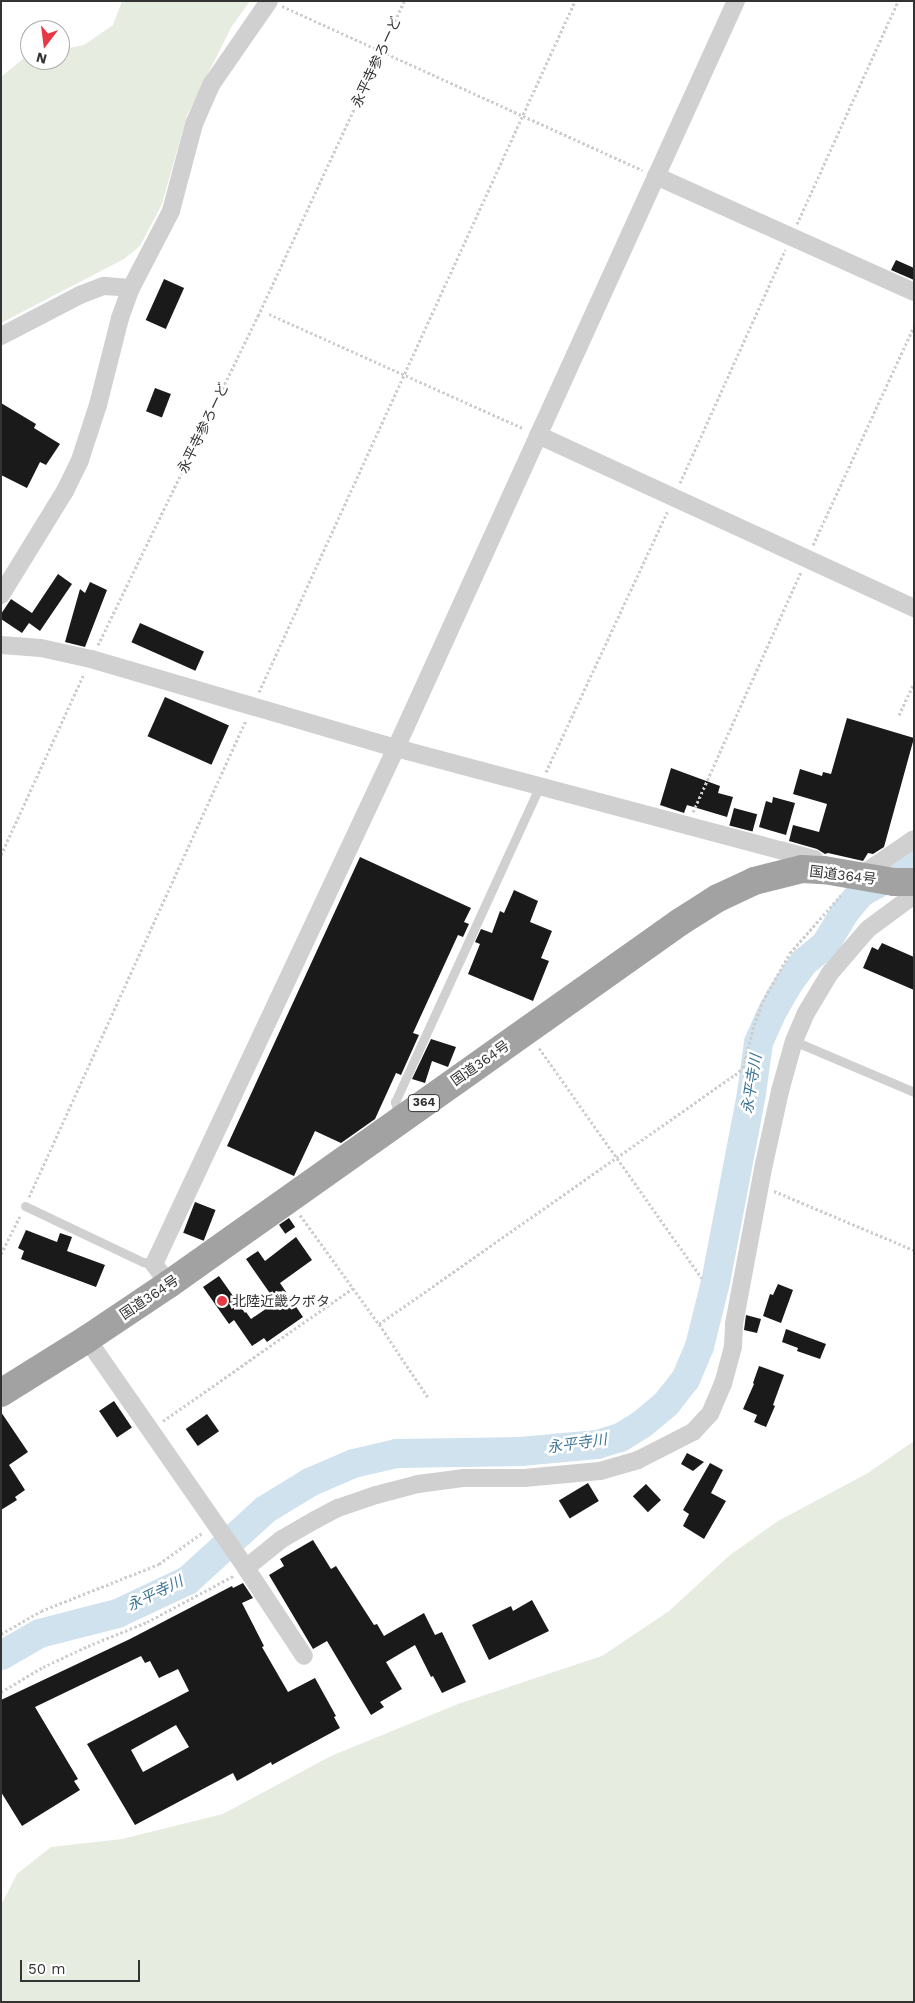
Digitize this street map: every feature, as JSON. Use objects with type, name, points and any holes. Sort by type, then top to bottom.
[{"type":"highway","name":"国道364号","points":[[1,1393],[87,1339],[161,1274],[287,1199],[718,898],[754,881],[802,869],[914,882]]},
{"type":"street","points":[[161,1274],[396,748],[736,1]]},
{"type":"street","points":[[1,595],[65,491],[80,460],[131,288],[171,211],[194,124],[211,85],[275,3]]},
{"type":"street","points":[[656,176],[914,292]]},
{"type":"street","points":[[1,336],[88,292],[104,286],[131,288]]},
{"type":"street","points":[[538,435],[914,608]]},
{"type":"street","points":[[1,645],[42,648],[91,659],[396,748],[814,859],[850,874],[914,839]]},
{"type":"street","points":[[243,1564],[282,1539],[338,1508],[376,1495],[418,1484],[463,1478],[524,1478],[600,1471],[638,1460],[693,1432],[710,1414],[723,1384],[733,1346],[734,1324],[760,1188],[780,1091],[794,1041],[806,1013],[830,973],[868,929],[914,894]]},
{"type":"street","points":[[87,1339],[243,1564],[304,1656]]},
{"type":"lane","points":[[399,1120],[395,1102],[540,786]]},
{"type":"lane","points":[[794,1041],[914,1092]]},
{"type":"lane","points":[[25,1206],[143,1262],[161,1274]]},
{"type":"path","name":"永平寺参ろーど","points":[[1,855],[91,659],[258,316],[404,1]]},
{"type":"path","points":[[1,1254],[25,1206],[575,1]]},
{"type":"path","points":[[540,786],[673,498],[898,1]]},
{"type":"path","points":[[275,3],[656,176]]},
{"type":"path","points":[[269,314],[538,435]]},
{"type":"path","points":[[899,715],[914,683]]},
{"type":"path","points":[[380,1324],[743,1068],[754,1025],[765,997],[790,953],[847,888],[850,874]]},
{"type":"path","points":[[527,1031],[702,1278]]},
{"type":"path","points":[[760,1188],[778,1192],[914,1250]]},
{"type":"path","points":[[287,1199],[380,1324],[429,1399]]},
{"type":"path","points":[[151,1431],[353,1288]]},
{"type":"path","points":[[1,1634],[41,1611],[159,1564],[216,1526]]},
{"type":"path","points":[[1,1692],[43,1667],[147,1622],[243,1564]]},
{"type":"shaded area","points":[[122,1],[250,1],[232,26],[187,115],[162,204],[140,246],[124,259],[1,323],[1,77],[20,61],[20,70],[70,70],[70,48],[84,45],[113,25]]},
{"type":"shaded area","points":[[914,1441],[914,2002],[1,2002],[1,1905],[17,1874],[51,1847],[122,1839],[223,1814],[331,1756],[458,1704],[602,1656],[669,1611],[730,1555],[778,1521],[868,1473]]},
{"type":"building","points":[[896,260],[914,268],[914,280],[891,270]]},
{"type":"building","points":[[164,279],[184,288],[166,329],[146,320]]},
{"type":"building","points":[[155,388],[171,394],[162,417],[146,411]]},
{"type":"building","points":[[1,403],[36,424],[34,428],[60,444],[46,465],[40,462],[27,488],[1,475]]},
{"type":"building","points":[[58,574],[72,584],[40,631],[29,623],[22,633],[1,619],[1,614],[11,599],[32,613]]},
{"type":"building","points":[[90,582],[107,590],[85,647],[65,642],[80,589],[85,593]]},
{"type":"building","points":[[140,623],[204,651],[195,671],[131,642]]},
{"type":"building","points":[[165,697],[229,725],[211,765],[148,736]]},
{"type":"building","points":[[847,718],[914,738],[884,847],[873,854],[868,853],[863,861],[828,853],[825,854],[817,849],[789,841],[793,825],[819,832],[827,804],[793,794],[800,769],[822,776],[823,772],[831,774]]},
{"type":"building","points":[[671,768],[720,786],[718,793],[733,797],[727,817],[687,805],[684,813],[660,805]]},
{"type":"building","points":[[773,797],[795,803],[786,835],[759,827],[766,801],[772,803]]},
{"type":"building","points":[[734,808],[757,814],[753,832],[729,825]]},
{"type":"building","points":[[360,857],[471,908],[464,922],[469,924],[463,937],[458,935],[413,1033],[419,1035],[401,1075],[396,1073],[375,1119],[341,1143],[315,1131],[294,1176],[227,1146]]},
{"type":"building","points":[[514,890],[538,901],[530,922],[552,931],[541,958],[549,961],[533,1001],[468,974],[480,944],[475,942],[481,929],[492,933],[500,911],[504,913]]},
{"type":"building","points":[[882,943],[914,957],[914,990],[863,968],[872,947],[878,950]]},
{"type":"building","points":[[431,1039],[456,1047],[448,1067],[432,1061],[425,1083],[412,1079]]},
{"type":"building","points":[[195,1202],[216,1210],[204,1241],[183,1233]]},
{"type":"building","points":[[289,1218],[295,1227],[285,1234],[279,1225]]},
{"type":"building","points":[[26,1230],[57,1242],[60,1233],[72,1237],[67,1251],[105,1265],[96,1287],[21,1259],[24,1251],[18,1248]]},
{"type":"building","points":[[296,1237],[312,1260],[280,1283],[303,1317],[267,1342],[264,1338],[252,1346],[234,1320],[229,1324],[203,1287],[219,1276],[251,1319],[276,1302],[246,1259],[258,1251],[265,1261]]},
{"type":"building","points":[[778,1284],[793,1290],[781,1323],[763,1316],[770,1294],[773,1295]]},
{"type":"building","points":[[746,1315],[761,1319],[757,1333],[744,1330]]},
{"type":"building","points":[[786,1329],[826,1344],[820,1359],[797,1351],[798,1348],[782,1342]]},
{"type":"building","points":[[759,1366],[784,1375],[773,1405],[775,1406],[766,1427],[754,1422],[757,1415],[743,1409],[754,1384]]},
{"type":"building","points":[[114,1401],[132,1428],[117,1438],[99,1411]]},
{"type":"building","points":[[1,1412],[28,1452],[9,1465],[25,1490],[15,1497],[17,1500],[1,1510]]},
{"type":"building","points":[[207,1414],[219,1431],[198,1446],[186,1429]]},
{"type":"building","points":[[687,1453],[704,1462],[693,1471],[681,1464]]},
{"type":"building","points":[[710,1463],[723,1470],[711,1493],[726,1501],[704,1539],[683,1526],[689,1514],[683,1510]]},
{"type":"building","points":[[588,1483],[599,1501],[570,1519],[559,1501]]},
{"type":"building","points":[[646,1484],[661,1500],[648,1512],[633,1496]]},
{"type":"building","points":[[313,1540],[331,1569],[336,1566],[374,1625],[377,1624],[384,1636],[424,1613],[435,1635],[442,1632],[466,1682],[442,1693],[433,1676],[431,1677],[415,1645],[386,1662],[402,1689],[380,1702],[384,1707],[371,1715],[327,1641],[313,1649],[269,1575],[284,1566],[280,1559]]},
{"type":"building","points":[[243,1583],[253,1598],[242,1603],[264,1646],[262,1647],[288,1692],[315,1678],[336,1716],[334,1717],[340,1728],[272,1765],[271,1762],[237,1781],[233,1773],[135,1825],[87,1744],[189,1691],[178,1669],[159,1678],[150,1661],[145,1663],[141,1656],[35,1707],[78,1779],[74,1781],[80,1790],[22,1826],[1,1792],[1,1700],[130,1639],[232,1586],[233,1588]],"holes":[[[176,1725],[189,1747],[143,1772],[131,1750]]]},
{"type":"building","points":[[532,1600],[549,1631],[489,1660],[472,1625],[511,1606],[513,1611]]},
{"type":"waterway","name":"永平寺川","points":[[1,1655],[39,1633],[117,1613],[187,1580],[265,1509],[309,1482],[353,1463],[396,1453],[520,1451],[597,1444],[620,1437],[641,1424],[666,1403],[685,1379],[699,1346],[715,1282],[751,1093],[758,1042],[773,1009],[803,962],[825,944],[844,912],[861,892],[914,863]]},
{"type":"place","name":"北陸近畿クボタ","points":[[222,1301]]}]
